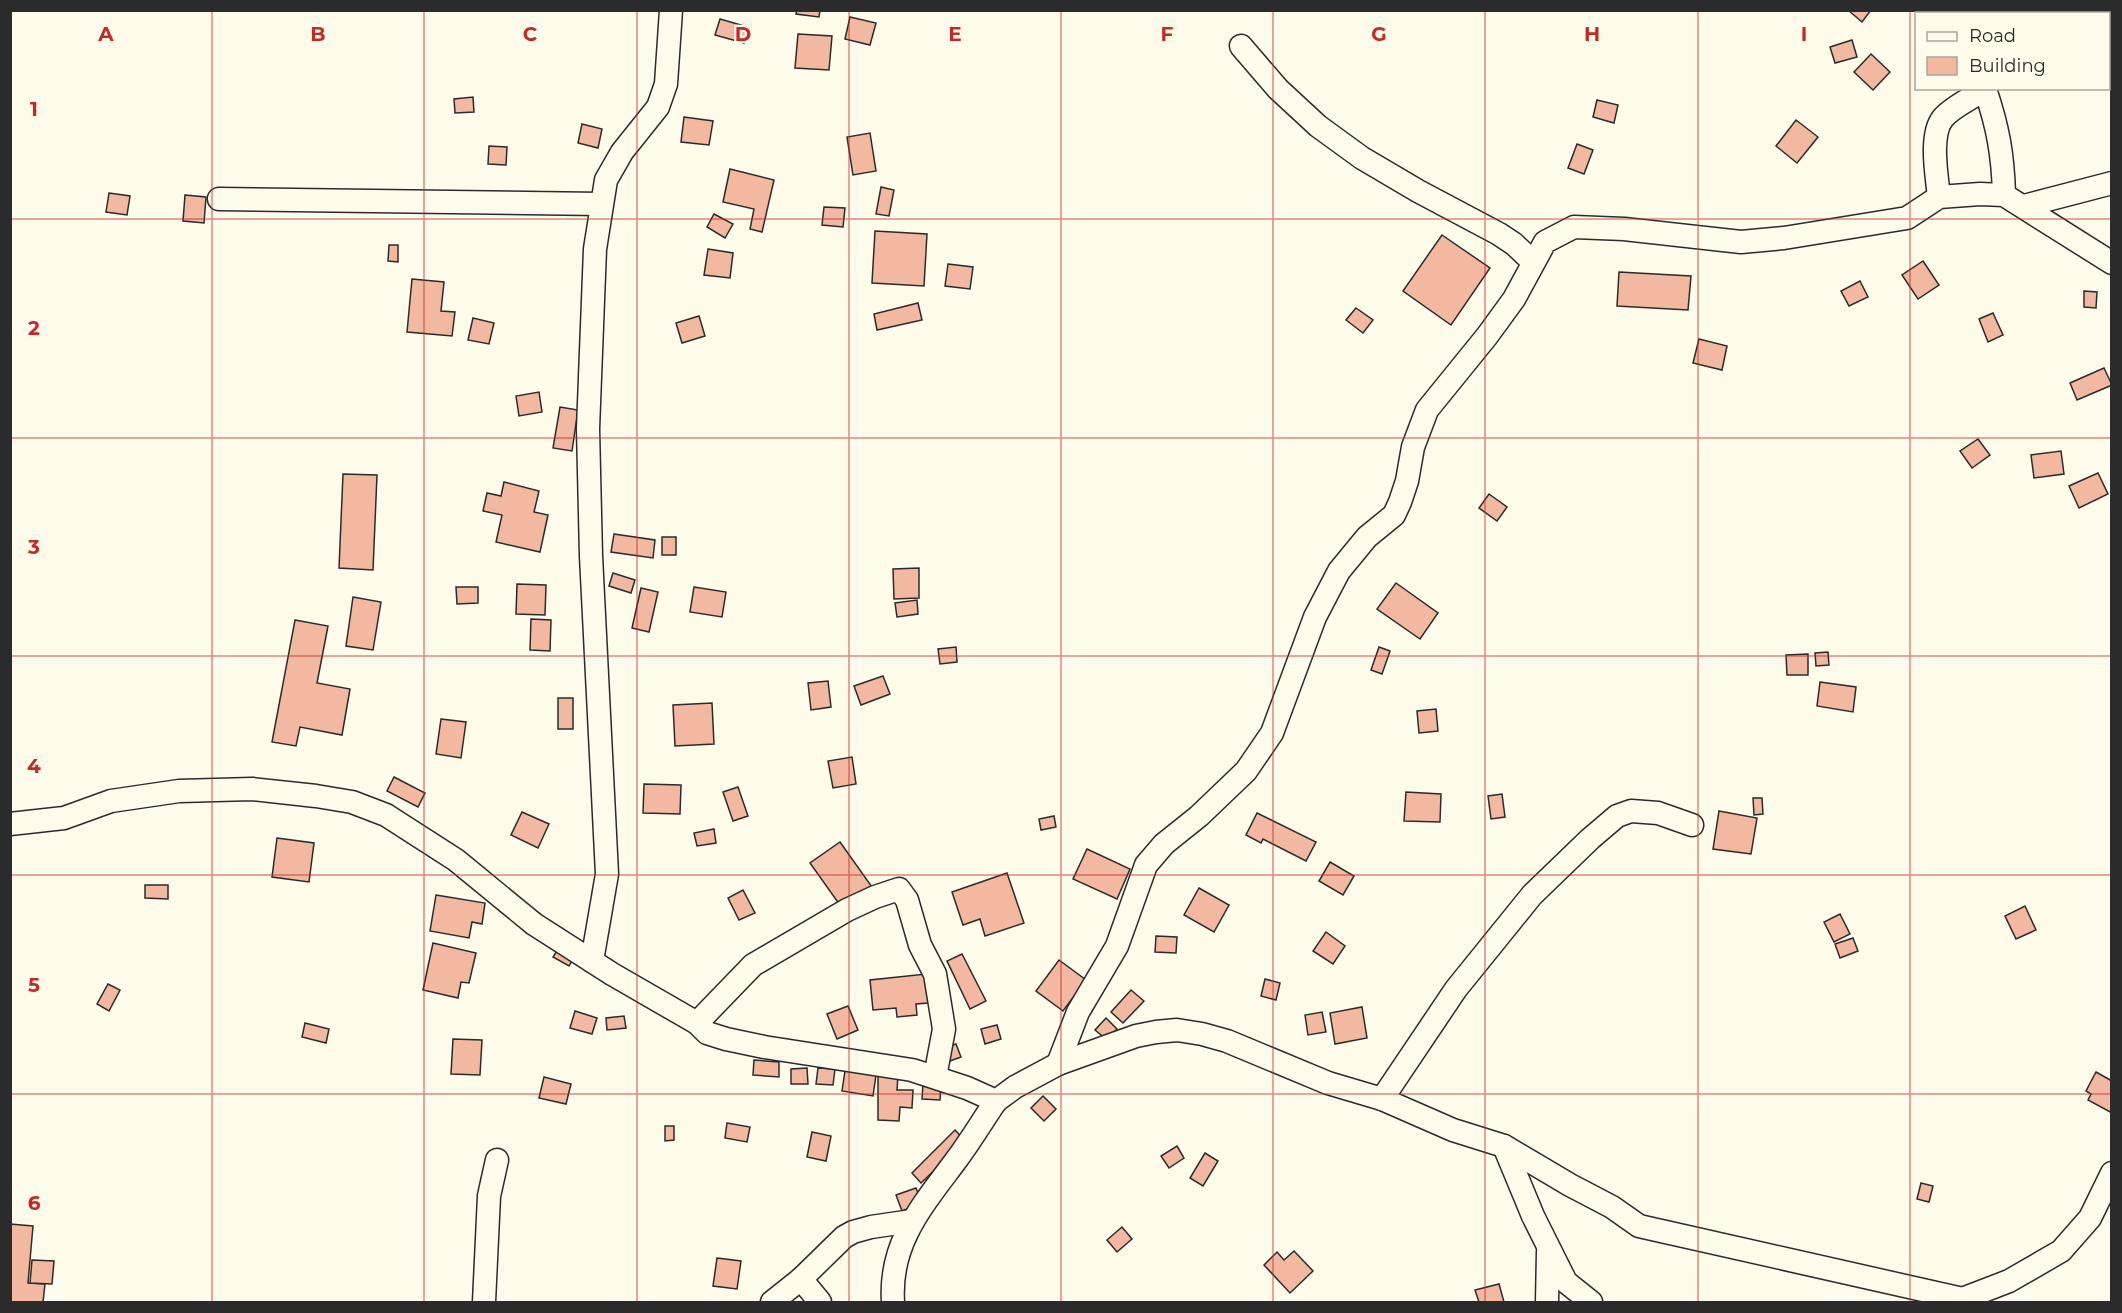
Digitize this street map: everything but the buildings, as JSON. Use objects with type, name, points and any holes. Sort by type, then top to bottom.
[{"type":"street","points":[[592,961],[607,874],[591,556],[588,429],[595,249],[606,180],[622,152],[658,107],[666,84],[671,10]]},
{"type":"street","points":[[1241,46],[1278,88],[1318,126],[1362,158],[1499,234],[1514,244],[1533,262]]},
{"type":"street","points":[[1939,197],[1935,158],[1937,129],[1943,118],[1985,90]]},
{"type":"street","points":[[1986,90],[1997,125],[2014,201]]},
{"type":"street","points":[[2014,201],[2112,183]]},
{"type":"street","points":[[1058,1064],[1078,1012],[1117,946],[1146,865],[1164,844],[1199,816],[1246,771],[1272,733],[1315,617],[1339,571],[1368,537],[1394,515],[1407,481],[1413,447],[1427,410],[1514,299],[1545,242],[1574,227],[1741,242],[1784,238],[1907,219],[1939,197],[1980,194],[2014,201],[2112,263]]},
{"type":"street","points":[[219,199],[601,204]]},
{"type":"street","points":[[10,824],[64,818],[111,801],[179,791],[252,789],[352,802],[386,815],[456,860],[534,924],[697,1023],[707,1033],[764,1047],[912,1070],[968,1088],[996,1101]]},
{"type":"street","points":[[1382,1099],[1456,989],[1532,895],[1590,839],[1617,816],[1631,811],[1658,813],[1692,825]]},
{"type":"street","points":[[697,1023],[753,964],[847,910],[899,889],[907,900],[920,945],[935,974],[944,1029],[935,1077]]},
{"type":"street","points":[[893,1302],[892,1283],[898,1250],[912,1221],[996,1101],[1015,1087],[1058,1064],[1136,1036],[1156,1032],[1177,1030],[1227,1041],[1328,1083],[1382,1099],[1453,1130],[1504,1146],[1612,1207],[1639,1226],[1971,1300],[2061,1251],[2090,1218],[2112,1173]]},
{"type":"street","points":[[1504,1146],[1533,1216],[1566,1282],[1591,1302]]},
{"type":"street","points":[[484,1302],[489,1196],[497,1160]]},
{"type":"street","points":[[772,1302],[801,1279],[844,1237],[853,1232],[912,1221]]},
{"type":"street","points":[[1547,1302],[1548,1247]]},
{"type":"street","points":[[801,1279],[820,1302]]}]
